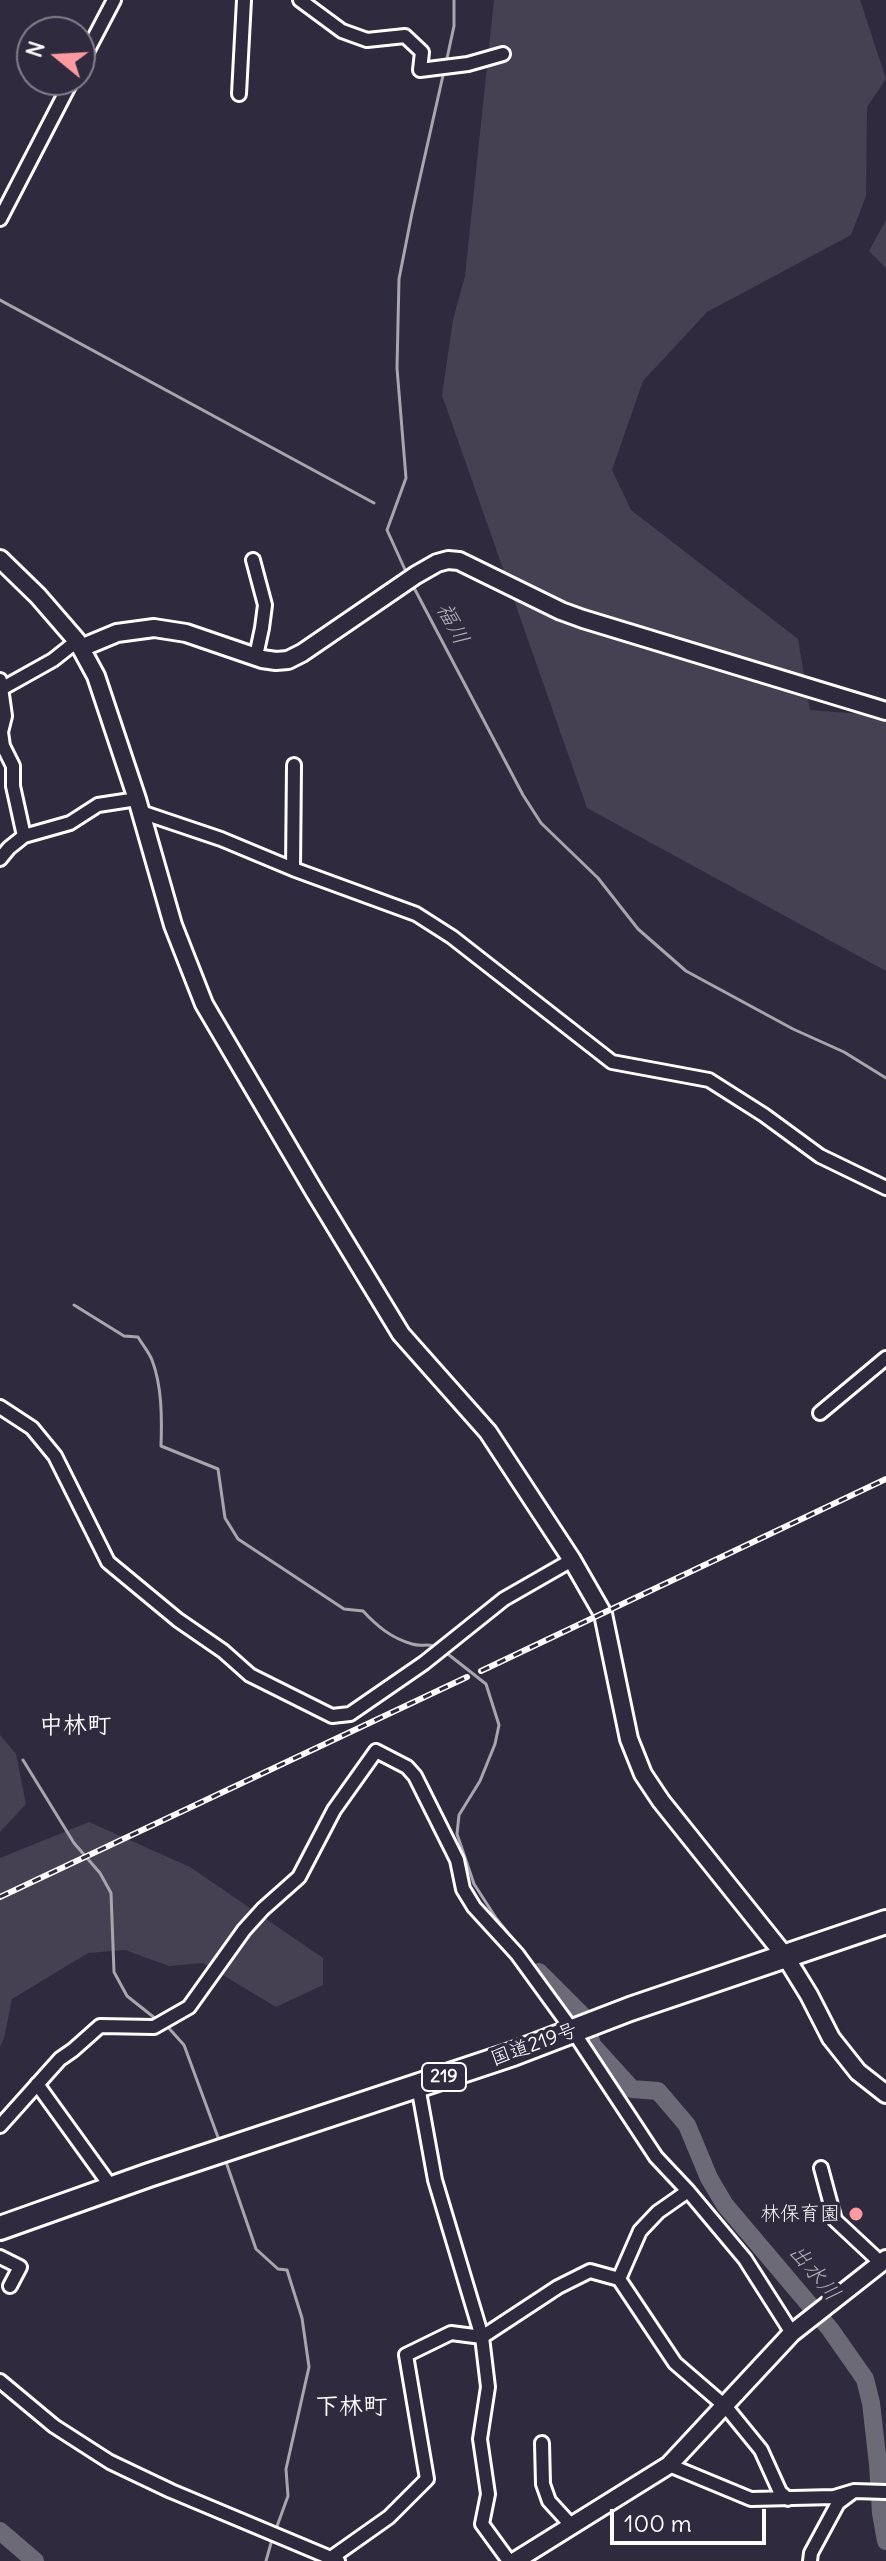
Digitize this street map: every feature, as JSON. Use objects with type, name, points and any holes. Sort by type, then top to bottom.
[{"type":"highway","name":"国道219号","points":[[3,2231],[112,2188],[418,2086],[886,1922]]},
{"type":"street","points":[[96,34],[114,0]]},
{"type":"street","points":[[239,94],[244,0]]},
{"type":"street","points":[[300,0],[342,31],[367,40],[405,36],[422,52],[420,70],[468,64],[503,54]]},
{"type":"street","points":[[0,219],[64,96]]},
{"type":"street","points":[[0,559],[38,596],[79,644],[96,676],[139,805],[173,925],[204,1004],[401,1334],[488,1432],[572,1560],[603,1614],[629,1739],[643,1774],[661,1801],[785,1956],[831,2038],[858,2072],[886,2094]]},
{"type":"street","points":[[253,560],[265,605],[256,656]]},
{"type":"street","points":[[24,836],[13,786],[13,766],[3,746],[1,732],[5,716],[1,684],[79,644],[117,633],[154,628],[186,633],[276,661],[288,660],[416,575],[448,560],[459,561],[583,619],[886,711]]},
{"type":"street","points":[[293,869],[294,765]]},
{"type":"street","points":[[0,859],[24,836],[70,823],[98,805],[139,805],[293,869],[416,914],[452,937],[612,1062],[709,1080],[820,1156],[886,1188]]},
{"type":"street","points":[[820,1413],[886,1358]]},
{"type":"street","points":[[0,1407],[32,1428],[55,1456],[108,1562],[250,1675],[332,1716],[350,1714],[424,1663],[504,1599],[572,1560]]},
{"type":"street","points":[[0,2126],[60,2059],[100,2026],[154,2027],[189,2007],[244,1930],[299,1877],[334,1810],[376,1751],[407,1767],[415,1776],[457,1860],[463,1889],[474,1907],[517,1954],[573,2031],[656,2157],[745,2259],[792,2333]]},
{"type":"street","points":[[37,2084],[112,2188]]},
{"type":"street","points":[[418,2086],[435,2180],[482,2337],[488,2387],[480,2439],[488,2494],[482,2524],[509,2561]]},
{"type":"street","points":[[515,2561],[669,2465],[792,2333],[883,2261],[835,2220],[821,2168]]},
{"type":"street","points":[[619,2279],[640,2231],[658,2212],[688,2191]]},
{"type":"street","points":[[0,2257],[20,2267],[10,2286]]},
{"type":"street","points":[[0,2381],[54,2426],[110,2462],[334,2560],[389,2517],[427,2479],[406,2355],[451,2333],[482,2337],[558,2287],[590,2271],[619,2279],[675,2363],[726,2407],[761,2450],[780,2492],[788,2499]]},
{"type":"street","points":[[542,2443],[543,2484],[549,2501],[571,2525]]},
{"type":"street","points":[[669,2465],[751,2499],[834,2497],[854,2491],[886,2492]]},
{"type":"street","points":[[810,2561],[811,2553],[838,2503],[854,2491]]},
{"type":"shaded area","points":[[494,0],[860,0],[886,79],[867,107],[866,196],[851,235],[707,312],[643,381],[612,470],[631,510],[798,639],[810,710],[886,716],[886,971],[587,808],[442,395],[453,320],[465,276]]},
{"type":"shaded area","points":[[886,220],[886,268],[869,251]]},
{"type":"shaded area","points":[[0,1735],[16,1754],[26,1804],[0,1832]]},
{"type":"shaded area","points":[[89,1822],[190,1867],[323,1958],[323,1985],[276,2007],[203,1963],[169,1966],[125,1950],[88,1953],[12,1999],[0,2047],[0,1858]]},
{"type":"waterway","name":"福川","points":[[446,63],[454,26],[454,0]]},
{"type":"waterway","name":"福川","points":[[407,574],[387,530],[406,478],[397,368],[399,279],[444,71]]},
{"type":"waterway","points":[[0,300],[374,503]]},
{"type":"waterway","name":"福川","points":[[412,584],[523,795],[541,823],[598,878],[638,929],[686,971],[793,1029],[844,1052],[886,1078]]},
{"type":"waterway","points":[[74,1305],[124,1336],[138,1337],[151,1357],[158,1380],[161,1446],[218,1469],[225,1518],[238,1539],[344,1609],[363,1611],[397,1638],[415,1645],[438,1647]]},
{"type":"waterway","points":[[444,1651],[486,1684],[499,1725],[480,1781],[459,1815],[457,1834],[474,1884],[496,1918],[539,1972]]},
{"type":"waterway","points":[[23,1760],[74,1843],[100,1873],[111,1893],[114,1972],[127,1996],[156,2019]]},
{"type":"waterway","name":"出水川","points":[[539,1972],[585,2018],[592,2045],[632,2089],[658,2091],[687,2125],[709,2178],[725,2205],[830,2329],[865,2379],[871,2403],[886,2541]]},
{"type":"waterway","points":[[166,2025],[184,2045],[219,2140]]},
{"type":"waterway","points":[[225,2159],[256,2249],[278,2269],[287,2270],[302,2318],[309,2367],[286,2469],[288,2496],[276,2529]]},
{"type":"waterway","points":[[0,2531],[35,2561]]},
{"type":"waterway","points":[[266,2561],[273,2536]]},
{"type":"railway","points":[[481,1671],[886,1479]]},
{"type":"railway","points":[[0,1897],[467,1677]]},
{"type":"place","name":"林保育園","points":[[856,2214]]},
{"type":"district","name":"中林町","points":[[75,1726]]},
{"type":"district","name":"下林町","points":[[351,2407]]}]
